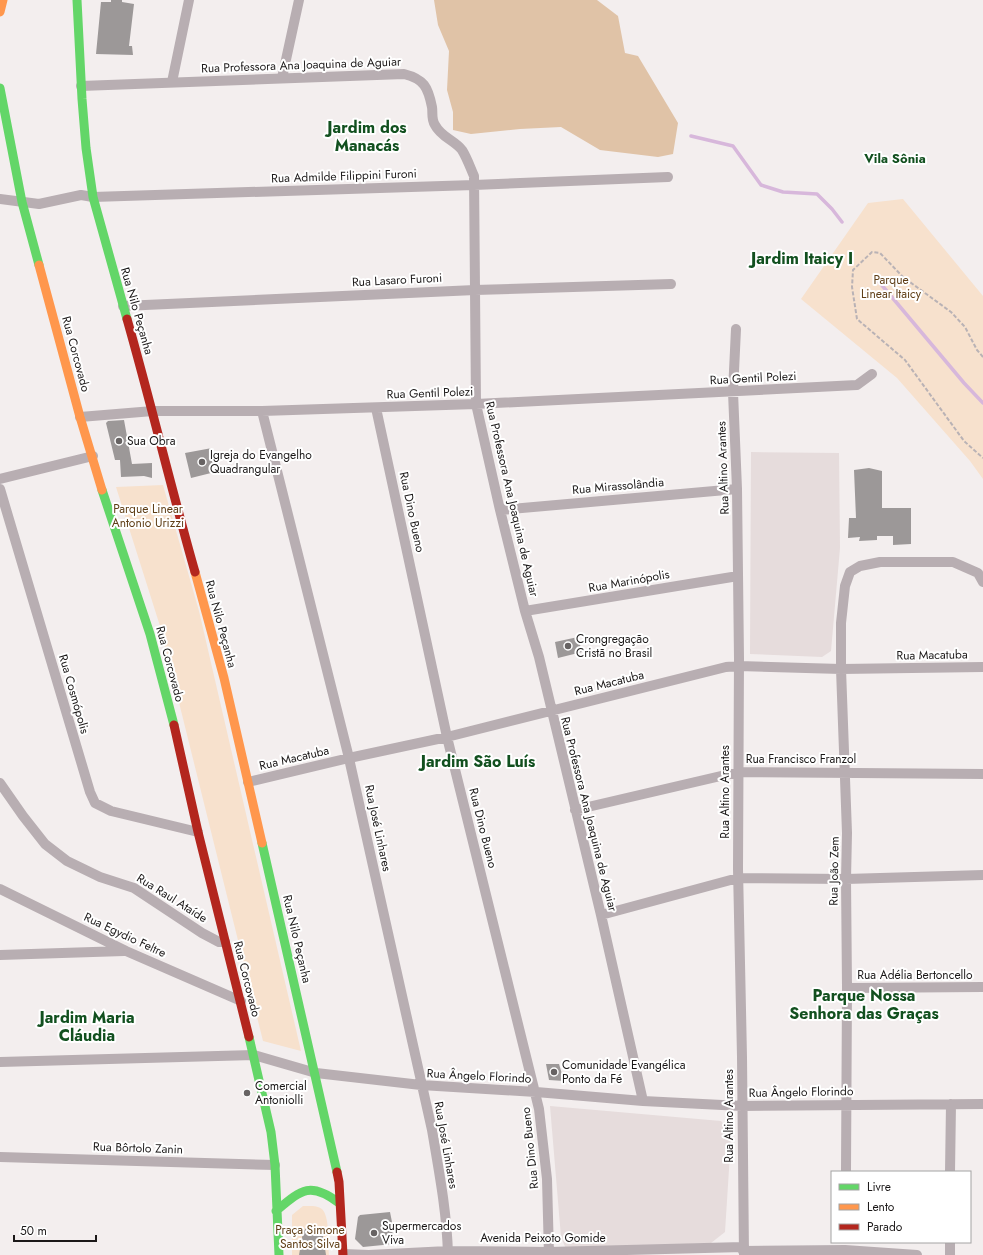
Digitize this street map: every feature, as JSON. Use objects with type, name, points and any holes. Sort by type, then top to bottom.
[{"type":"street","points":[[0,12],[3,0]]},
{"type":"street","name":"Rua Nilo Peçanha","points":[[77,0],[81,86],[89,173],[94,197],[224,678],[334,1155],[338,1182],[343,1254]]},
{"type":"street","points":[[172,82],[189,0]]},
{"type":"street","points":[[282,78],[299,0]]},
{"type":"street","name":"Rua Professora Ana Joaquina de Aguiar","points":[[81,86],[404,74],[415,77],[421,81],[425,87],[432,108],[434,125],[442,135],[451,140],[462,150],[474,176],[476,404],[525,612],[539,656],[601,915],[643,1101]]},
{"type":"street","name":"Rua Corcovado","points":[[0,88],[22,202],[80,417],[150,634],[172,717],[198,832],[254,1055],[271,1132],[275,1165],[279,1255]]},
{"type":"street","name":"Rua Admilde Filippini Furoni","points":[[0,199],[39,204],[81,195],[94,197],[474,185],[668,177]]},
{"type":"street","name":"Rua Lasaro Furoni","points":[[123,306],[475,290],[672,284]]},
{"type":"street","name":"Rua Altino Arantes","points":[[736,329],[733,392],[737,489],[739,666],[738,878],[744,1251]]},
{"type":"street","name":"Rua Gentil Polezi","points":[[80,417],[153,411],[262,411],[376,408],[733,392],[857,385],[872,374]]},
{"type":"street","name":"Rua Dino Bueno","points":[[376,408],[447,737],[536,1092],[547,1179],[550,1253]]},
{"type":"street","name":"Rua José Linhares","points":[[262,411],[349,758],[433,1138],[441,1189],[448,1253]]},
{"type":"street","points":[[0,479],[93,456]]},
{"type":"street","name":"Rua Cosmópolis","points":[[0,489],[90,792],[95,803],[111,811],[198,832]]},
{"type":"street","name":"Rua Mirassolândia","points":[[500,510],[737,489]]},
{"type":"street","name":"Rua João Zem","points":[[846,1171],[847,833],[841,669],[841,623],[845,586],[850,572],[860,566],[880,562],[953,562],[978,573],[983,582]]},
{"type":"street","name":"Rua Marinópolis","points":[[525,612],[738,576]]},
{"type":"street","name":"Rua Macatuba","points":[[248,782],[447,737],[726,667],[739,666],[841,669],[983,667]]},
{"type":"street","name":"Rua Francisco Franzol","points":[[575,810],[738,772],[983,774]]},
{"type":"street","name":"Rua Raul Ataíde","points":[[0,783],[45,844],[67,860],[100,877],[134,888],[202,933],[219,942],[225,942]]},
{"type":"street","points":[[601,915],[738,878],[846,879],[983,875]]},
{"type":"street","name":"Rua Egydio Feltre","points":[[0,889],[126,951],[241,1001]]},
{"type":"street","points":[[0,955],[126,951]]},
{"type":"street","name":"Rua Adélia Bertoncello","points":[[847,988],[983,987]]},
{"type":"street","name":"Rua Ângelo Florindo","points":[[0,1062],[254,1055],[316,1073],[421,1085],[536,1092],[643,1101],[742,1106],[983,1104]]},
{"type":"street","points":[[950,1171],[951,1104]]},
{"type":"street","name":"Rua Bôrtolo Zanin","points":[[0,1157],[275,1165]]},
{"type":"street","points":[[276,1211],[300,1192],[309,1190],[317,1189],[328,1194],[339,1203]]},
{"type":"street","points":[[950,1243],[950,1255]]},
{"type":"street","name":"Avenida Peixoto Gomide","points":[[343,1254],[369,1255],[845,1249],[917,1255]]},
{"type":"path","points":[[983,356],[977,350],[965,327],[951,312],[904,277],[880,253],[872,252],[853,270],[852,287],[857,320],[905,360],[964,441],[983,458]]},
{"type":"shaded area","points":[[434,0],[597,0],[618,16],[625,53],[638,56],[678,123],[673,154],[658,157],[600,150],[561,127],[471,134],[453,130],[453,112],[447,90],[449,51],[438,25]]},
{"type":"shaded area","points":[[751,452],[839,453],[840,548],[831,651],[822,657],[750,654]]},
{"type":"shaded area","points":[[550,1106],[721,1121],[728,1130],[731,1138],[725,1232],[711,1243],[566,1249],[561,1237]]},
{"type":"green space","name":"Parque Linear Itaicy","points":[[903,199],[983,296],[983,479],[970,461],[897,378],[801,299],[868,203]]},
{"type":"green space","name":"Parque Linear Antonio Urizzi","points":[[163,485],[199,611],[301,1051],[263,1041],[160,626],[116,487]]},
{"type":"green space","name":"Praça Simone Santos Silva","points":[[303,1206],[318,1207],[325,1213],[328,1231],[329,1255],[292,1255],[292,1215]]},
{"type":"building","points":[[111,0],[122,0],[122,2],[134,4],[129,46],[132,46],[133,55],[96,54],[101,2],[111,2]]},
{"type":"building","points":[[124,420],[132,464],[152,463],[152,478],[144,476],[121,477],[120,460],[115,460],[106,423],[108,421]]},
{"type":"building","name":"Igreja do Evangelho Quadrangular","points":[[212,448],[219,471],[191,478],[185,453]]},
{"type":"building","points":[[869,468],[882,471],[882,508],[911,508],[911,544],[893,545],[893,536],[877,536],[877,540],[859,541],[860,537],[848,538],[849,518],[856,518],[854,470]]},
{"type":"building","name":"Crongregação Cristã no Brasil","points":[[578,637],[582,652],[558,658],[555,642]]},
{"type":"building","name":"Comunidade Evangélica Ponto da Fé","points":[[546,1064],[559,1064],[564,1081],[549,1080]]},
{"type":"building","name":"Supermercados Viva","points":[[390,1212],[393,1244],[363,1247],[355,1239],[358,1217],[360,1215]]},
{"type":"building","points":[[314,1226],[322,1229],[326,1255],[299,1255],[303,1232],[306,1228]]},
{"type":"waterway","points":[[691,136],[733,146],[761,185],[783,192],[817,194],[842,222]]},
{"type":"waterway","points":[[875,277],[964,383],[983,403]]},
{"type":"traffic: fast","points":[[77,0],[82,99],[86,148],[93,197],[127,319]]},
{"type":"traffic: fast","points":[[0,88],[22,202],[39,265]]},
{"type":"traffic: fast","points":[[102,490],[150,634],[174,725]]},
{"type":"traffic: fast","points":[[262,843],[337,1172]]},
{"type":"traffic: fast","points":[[249,1037],[271,1132],[275,1165],[279,1255]]},
{"type":"traffic: fast","points":[[276,1211],[299,1193],[313,1190],[329,1196],[339,1203]]},
{"type":"traffic: slow","points":[[0,12],[3,0]]},
{"type":"traffic: slow","points":[[39,265],[80,417],[102,490]]},
{"type":"traffic: slow","points":[[195,572],[224,678],[262,843]]},
{"type":"traffic: jam","points":[[127,319],[195,572]]},
{"type":"traffic: jam","points":[[174,725],[198,832],[249,1037]]},
{"type":"traffic: jam","points":[[337,1172],[339,1182],[343,1255]]},
{"type":"place","name":"Sua Obra","points":[[119,441]]},
{"type":"place","name":"Igreja do Evangelho Quadrangular","points":[[202,462]]},
{"type":"place","name":"Crongregação Cristã no Brasil","points":[[568,646]]},
{"type":"place","name":"Comunidade Evangélica Ponto da Fé","points":[[554,1072]]},
{"type":"place","name":"Comercial Antoniolli","points":[[247,1093]]},
{"type":"place","name":"Supermercados Viva","points":[[374,1233]]},
{"type":"district","name":"Jardim dos Manacás","points":[[367,136]]},
{"type":"district","name":"Vila Sônia","points":[[895,158]]},
{"type":"district","name":"Jardim Itaicy I","points":[[802,258]]},
{"type":"district","name":"Jardim São Luís","points":[[478,761]]},
{"type":"district","name":"Parque Nossa Senhora das Graças","points":[[864,1004]]},
{"type":"district","name":"Jardim Maria Cláudia","points":[[87,1026]]}]
